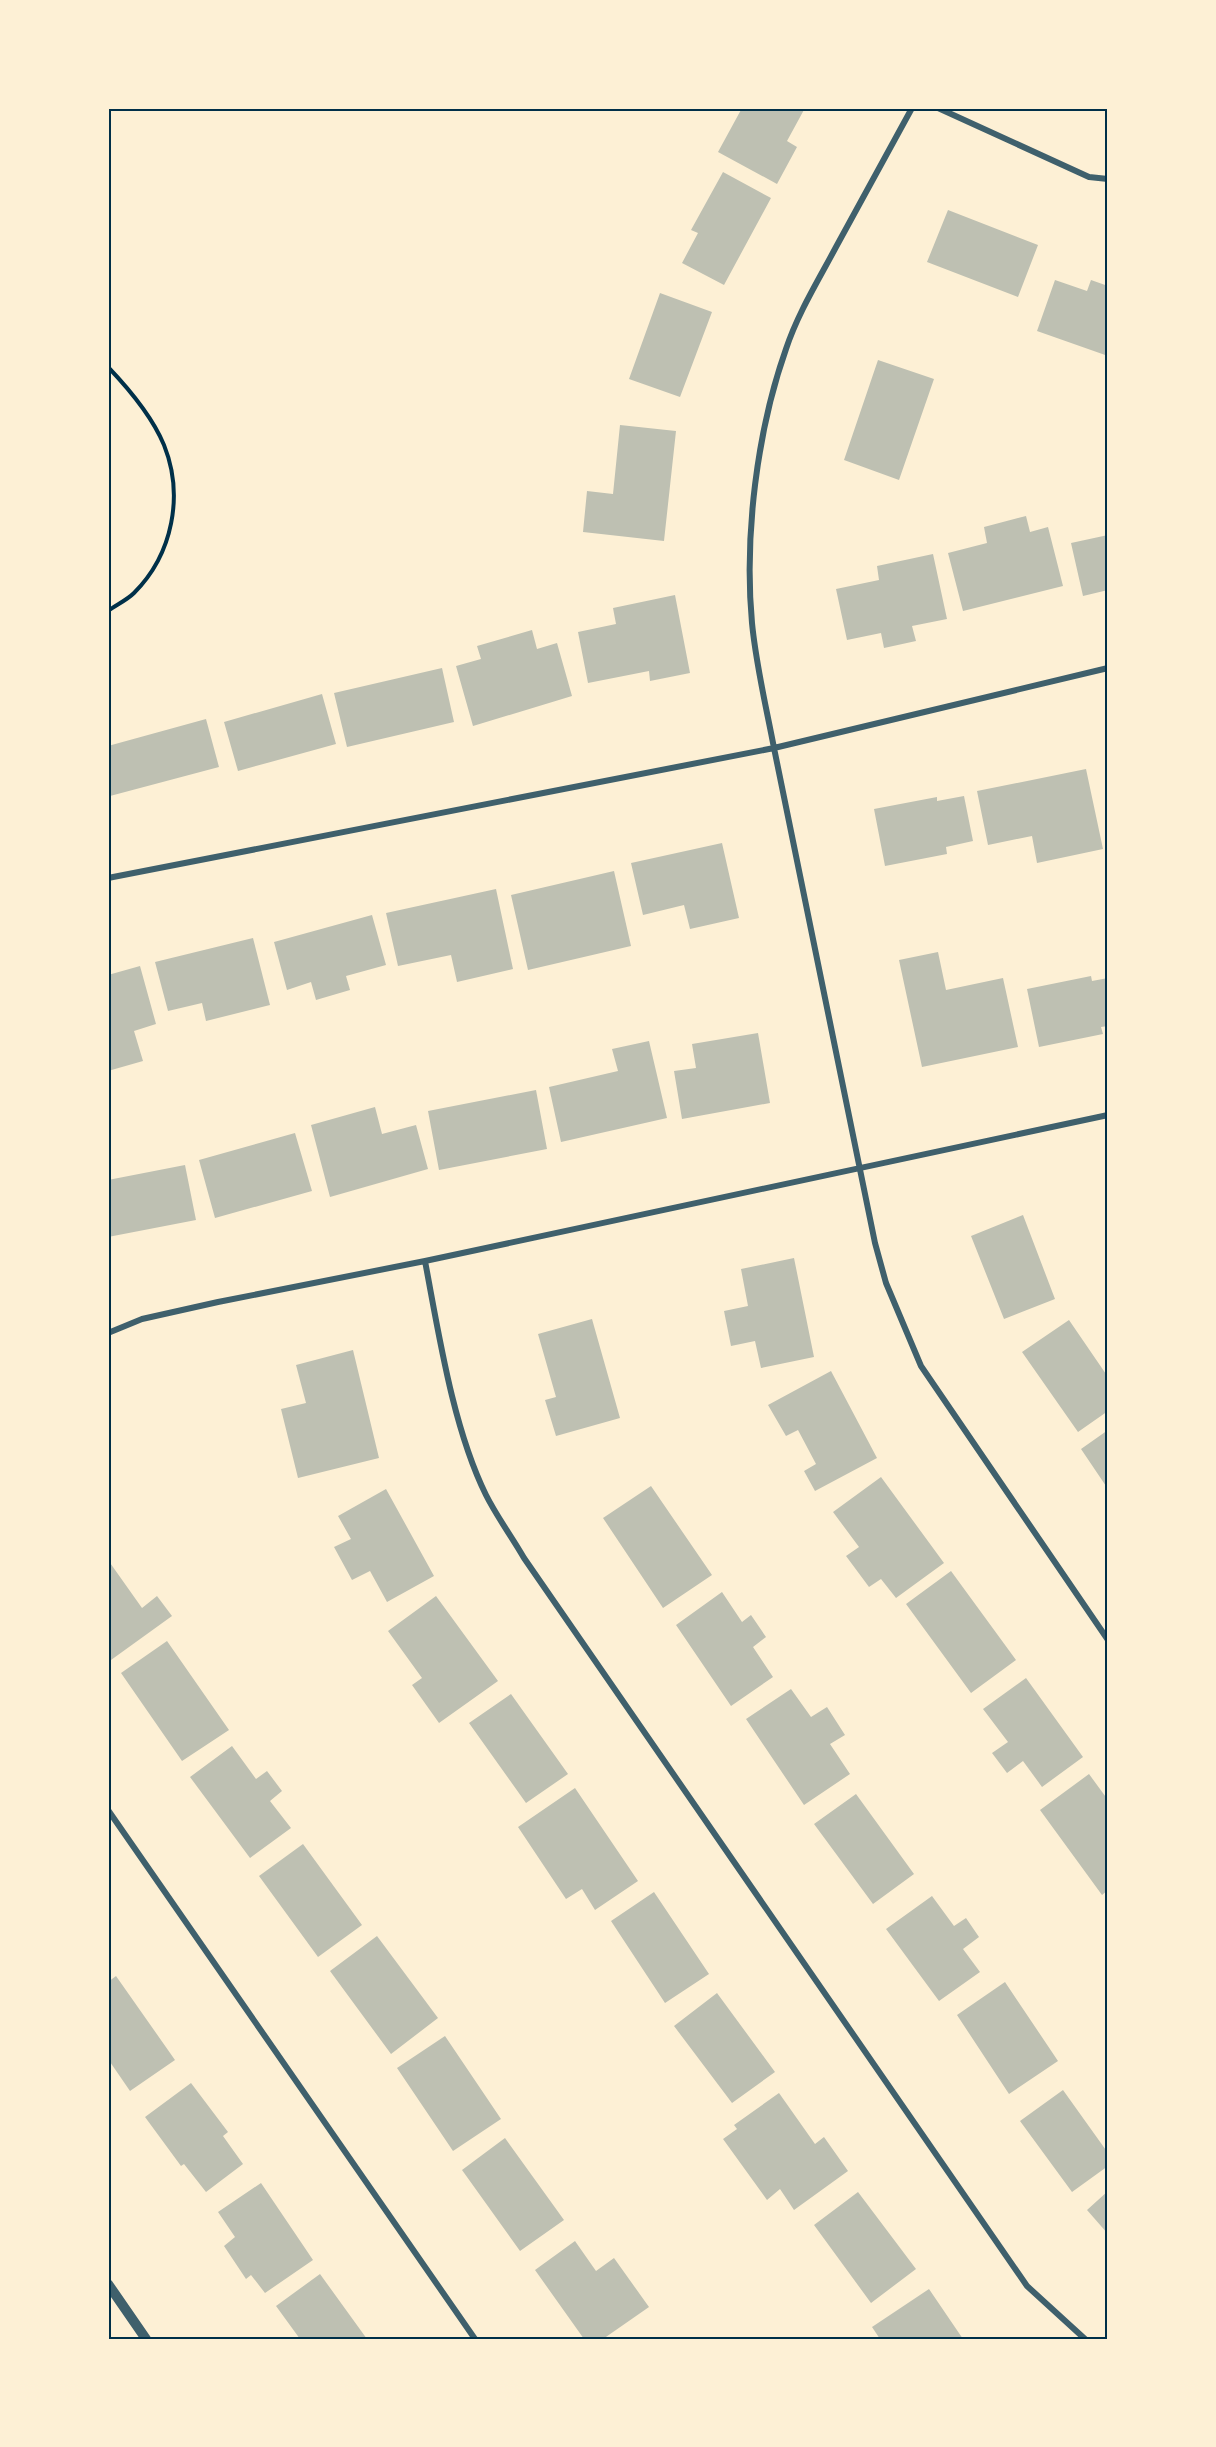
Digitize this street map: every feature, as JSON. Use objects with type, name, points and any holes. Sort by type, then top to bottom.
[{"type":"street","points":[[912,108],[804,306],[786,348],[769,403],[759,452],[750,572],[752,622],[774,748],[875,1243],[886,1283],[921,1366],[1108,1640]]},
{"type":"street","points":[[938,108],[1089,177],[1108,179]]},
{"type":"street","points":[[108,878],[774,748],[1108,668]]},
{"type":"street","points":[[108,1333],[142,1319],[218,1302],[425,1262],[1108,1116]]},
{"type":"street","points":[[425,1262],[440,1338],[465,1442],[486,1495],[524,1558],[1028,2286],[1085,2339]]},
{"type":"street","points":[[108,1809],[475,2339]]},
{"type":"street","points":[[108,2284],[146,2339]]},
{"type":"path","points":[[108,367],[133,395],[164,443],[172,471],[174,506],[170,535],[156,565],[134,594],[108,611]]},
{"type":"building","points":[[742,108],[805,108],[787,141],[797,147],[777,184],[718,152]]},
{"type":"building","points":[[723,172],[771,198],[724,285],[682,263],[698,233],[691,230]]},
{"type":"building","points":[[948,210],[1038,245],[1018,297],[927,262]]},
{"type":"building","points":[[1055,280],[1087,291],[1091,280],[1108,286],[1108,356],[1037,331]]},
{"type":"building","points":[[660,293],[712,312],[680,397],[629,379]]},
{"type":"building","points":[[878,360],[934,379],[899,480],[844,460]]},
{"type":"building","points":[[620,425],[676,431],[664,541],[583,532],[587,491],[613,494]]},
{"type":"building","points":[[1026,516],[1030,532],[1048,527],[1063,586],[963,611],[948,553],[987,543],[984,527]]},
{"type":"building","points":[[1108,535],[1108,590],[1083,596],[1071,543]]},
{"type":"building","points":[[933,554],[947,619],[912,626],[916,641],[884,648],[881,633],[847,640],[836,589],[879,580],[877,566]]},
{"type":"building","points":[[675,595],[690,673],[650,681],[649,671],[588,683],[578,632],[616,624],[613,608]]},
{"type":"building","points":[[532,630],[537,649],[557,643],[572,696],[473,726],[456,666],[481,659],[477,646]]},
{"type":"building","points":[[442,668],[454,722],[347,747],[334,693]]},
{"type":"building","points":[[322,694],[336,744],[238,771],[224,722]]},
{"type":"building","points":[[206,719],[219,767],[110,796],[108,746]]},
{"type":"building","points":[[1086,769],[1103,849],[1037,863],[1032,836],[988,845],[977,791]]},
{"type":"building","points":[[964,796],[973,841],[946,847],[947,854],[885,866],[874,809],[937,797],[937,801]]},
{"type":"building","points":[[722,843],[739,918],[690,929],[684,905],[643,915],[631,863]]},
{"type":"building","points":[[614,871],[631,946],[528,970],[511,895]]},
{"type":"building","points":[[496,889],[513,969],[457,982],[451,955],[398,966],[386,913]]},
{"type":"building","points":[[372,915],[386,965],[346,976],[350,990],[316,1000],[311,982],[287,990],[274,942]]},
{"type":"building","points":[[253,938],[270,1005],[206,1021],[202,1003],[168,1011],[155,962]]},
{"type":"building","points":[[938,952],[946,990],[1003,978],[1018,1047],[922,1067],[899,960]]},
{"type":"building","points":[[140,966],[156,1024],[134,1031],[143,1061],[108,1071],[108,975]]},
{"type":"building","points":[[1091,976],[1092,981],[1108,978],[1108,1026],[1101,1027],[1103,1034],[1039,1047],[1027,989]]},
{"type":"building","points":[[758,1033],[770,1103],[682,1119],[674,1071],[696,1068],[692,1044]]},
{"type":"building","points":[[649,1041],[667,1118],[561,1142],[549,1087],[618,1071],[612,1049]]},
{"type":"building","points":[[536,1090],[547,1149],[439,1170],[428,1111]]},
{"type":"building","points":[[375,1107],[382,1134],[416,1125],[428,1169],[330,1197],[311,1125]]},
{"type":"building","points":[[295,1133],[312,1191],[215,1218],[199,1160]]},
{"type":"building","points":[[185,1165],[196,1220],[108,1237],[108,1180]]},
{"type":"building","points":[[1023,1215],[1055,1299],[1004,1319],[971,1236]]},
{"type":"building","points":[[794,1258],[814,1357],[761,1368],[755,1341],[731,1346],[724,1311],[748,1306],[741,1269]]},
{"type":"building","points":[[592,1319],[620,1418],[556,1436],[545,1400],[556,1397],[538,1334]]},
{"type":"building","points":[[1069,1320],[1108,1377],[1108,1411],[1078,1432],[1022,1352]]},
{"type":"building","points":[[353,1350],[379,1458],[298,1478],[281,1409],[306,1403],[296,1365]]},
{"type":"building","points":[[831,1371],[877,1458],[815,1491],[804,1471],[816,1464],[798,1430],[786,1436],[768,1405]]},
{"type":"building","points":[[1108,1430],[1108,1489],[1081,1449]]},
{"type":"building","points":[[881,1477],[944,1563],[896,1598],[881,1579],[869,1587],[846,1556],[859,1547],[833,1512]]},
{"type":"building","points":[[651,1486],[712,1575],[663,1608],[603,1518]]},
{"type":"building","points":[[386,1489],[434,1576],[387,1602],[370,1571],[352,1580],[334,1547],[351,1539],[338,1516]]},
{"type":"building","points":[[108,1560],[142,1608],[157,1596],[172,1616],[111,1660],[108,1655]]},
{"type":"building","points":[[951,1571],[1016,1660],[971,1693],[906,1604]]},
{"type":"building","points":[[722,1592],[742,1622],[751,1615],[766,1637],[753,1647],[773,1677],[731,1706],[676,1625]]},
{"type":"building","points":[[436,1596],[498,1681],[439,1723],[412,1685],[422,1678],[388,1631]]},
{"type":"building","points":[[167,1641],[229,1730],[182,1761],[121,1673]]},
{"type":"building","points":[[1026,1678],[1083,1757],[1042,1787],[1023,1761],[1007,1773],[992,1753],[1008,1742],[983,1709]]},
{"type":"building","points":[[791,1689],[811,1717],[827,1707],[845,1735],[830,1744],[850,1774],[804,1805],[746,1719]]},
{"type":"building","points":[[511,1694],[568,1774],[526,1803],[469,1723]]},
{"type":"building","points":[[232,1746],[256,1779],[267,1771],[282,1791],[270,1801],[291,1828],[250,1858],[190,1777]]},
{"type":"building","points":[[1089,1774],[1108,1800],[1108,1890],[1102,1895],[1040,1810]]},
{"type":"building","points":[[575,1788],[638,1881],[595,1910],[582,1889],[566,1899],[518,1827]]},
{"type":"building","points":[[856,1794],[914,1874],[873,1904],[814,1824]]},
{"type":"building","points":[[303,1844],[362,1925],[318,1957],[259,1876]]},
{"type":"building","points":[[654,1892],[709,1974],[665,2003],[611,1921]]},
{"type":"building","points":[[932,1896],[954,1926],[966,1918],[979,1937],[963,1949],[980,1972],[939,2001],[886,1929]]},
{"type":"building","points":[[377,1936],[438,2018],[391,2054],[330,1971]]},
{"type":"building","points":[[116,1976],[175,2060],[130,2091],[108,2059],[108,1982]]},
{"type":"building","points":[[1005,1982],[1058,2061],[1009,2094],[957,2015]]},
{"type":"building","points":[[717,1993],[775,2072],[732,2103],[674,2026]]},
{"type":"building","points":[[445,2036],[501,2119],[453,2151],[397,2068]]},
{"type":"building","points":[[191,2083],[228,2132],[223,2136],[243,2164],[206,2192],[184,2164],[181,2166],[145,2117]]},
{"type":"building","points":[[1063,2090],[1108,2153],[1108,2166],[1072,2192],[1020,2121]]},
{"type":"building","points":[[779,2093],[815,2144],[824,2137],[848,2171],[794,2210],[780,2189],[767,2200],[723,2139],[737,2129],[734,2125]]},
{"type":"building","points":[[505,2138],[564,2220],[520,2251],[462,2170]]},
{"type":"building","points":[[261,2183],[313,2260],[265,2293],[251,2275],[246,2279],[224,2246],[235,2237],[218,2212]]},
{"type":"building","points":[[1108,2191],[1108,2234],[1087,2210]]},
{"type":"building","points":[[858,2192],[916,2269],[871,2303],[814,2225]]},
{"type":"building","points":[[575,2241],[596,2271],[614,2258],[649,2307],[603,2339],[584,2339],[535,2270]]},
{"type":"building","points":[[320,2274],[367,2339],[300,2339],[276,2306]]},
{"type":"building","points":[[929,2289],[963,2339],[880,2339],[872,2327]]}]
